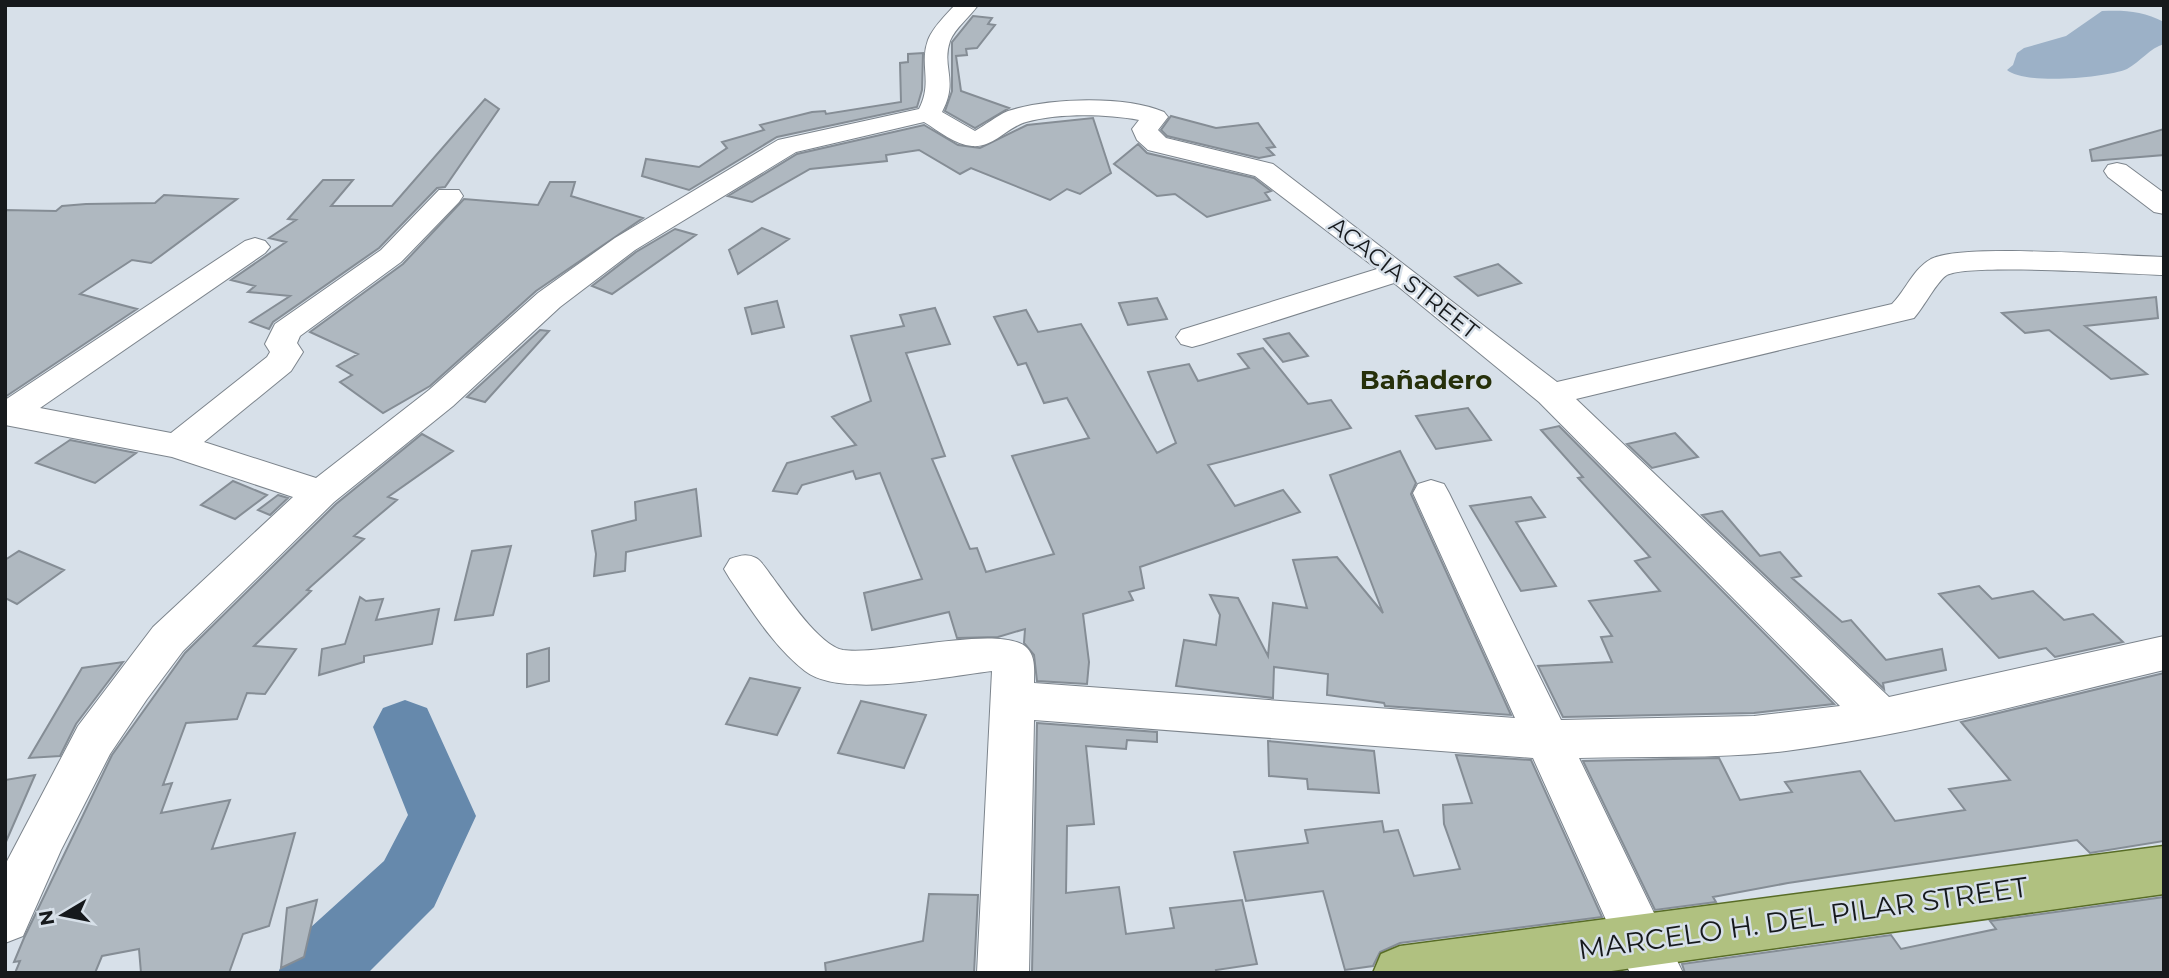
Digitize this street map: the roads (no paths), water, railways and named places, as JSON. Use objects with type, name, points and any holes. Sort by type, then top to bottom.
[{"type":"main road","name":"MARCELO H. DEL PILAR STREET","points":[[1401,973],[1649,956],[2164,870]]},
{"type":"street","points":[[5,919],[94,740],[132,686],[168,639],[321,493],[441,398],[549,300],[636,237],[787,146],[928,114],[939,94],[936,53],[940,37],[967,5]]},
{"type":"street","name":"ACACIA STREET","points":[[928,114],[969,138],[976,139],[1020,115],[1112,109],[1149,113],[1155,117],[1146,129],[1149,139],[1177,151],[1240,162],[1264,170],[1399,272],[1551,394],[1881,718]]},
{"type":"street","points":[[2116,171],[2164,206]]},
{"type":"street","points":[[177,446],[279,364],[287,352],[281,344],[286,331],[391,256],[449,196]]},
{"type":"street","points":[[7,414],[255,247]]},
{"type":"street","points":[[1551,394],[1903,312],[1931,272],[1944,264],[2007,261],[2164,266]]},
{"type":"street","points":[[1192,337],[1399,272]]},
{"type":"street","points":[[7,414],[177,446],[321,493]]},
{"type":"street","points":[[1431,493],[1649,956]]},
{"type":"street","points":[[744,569],[786,627],[822,661],[844,667],[884,667],[1001,653],[1013,660],[1003,973]]},
{"type":"street","points":[[1013,700],[1548,740],[1632,735],[1723,736],[1783,732],[1881,718],[2164,653]]},
{"type":"waterway","points":[[315,973],[409,884],[442,816],[405,727]]},
{"type":"district","name":"Bañadero","points":[[1426,380]]}]
